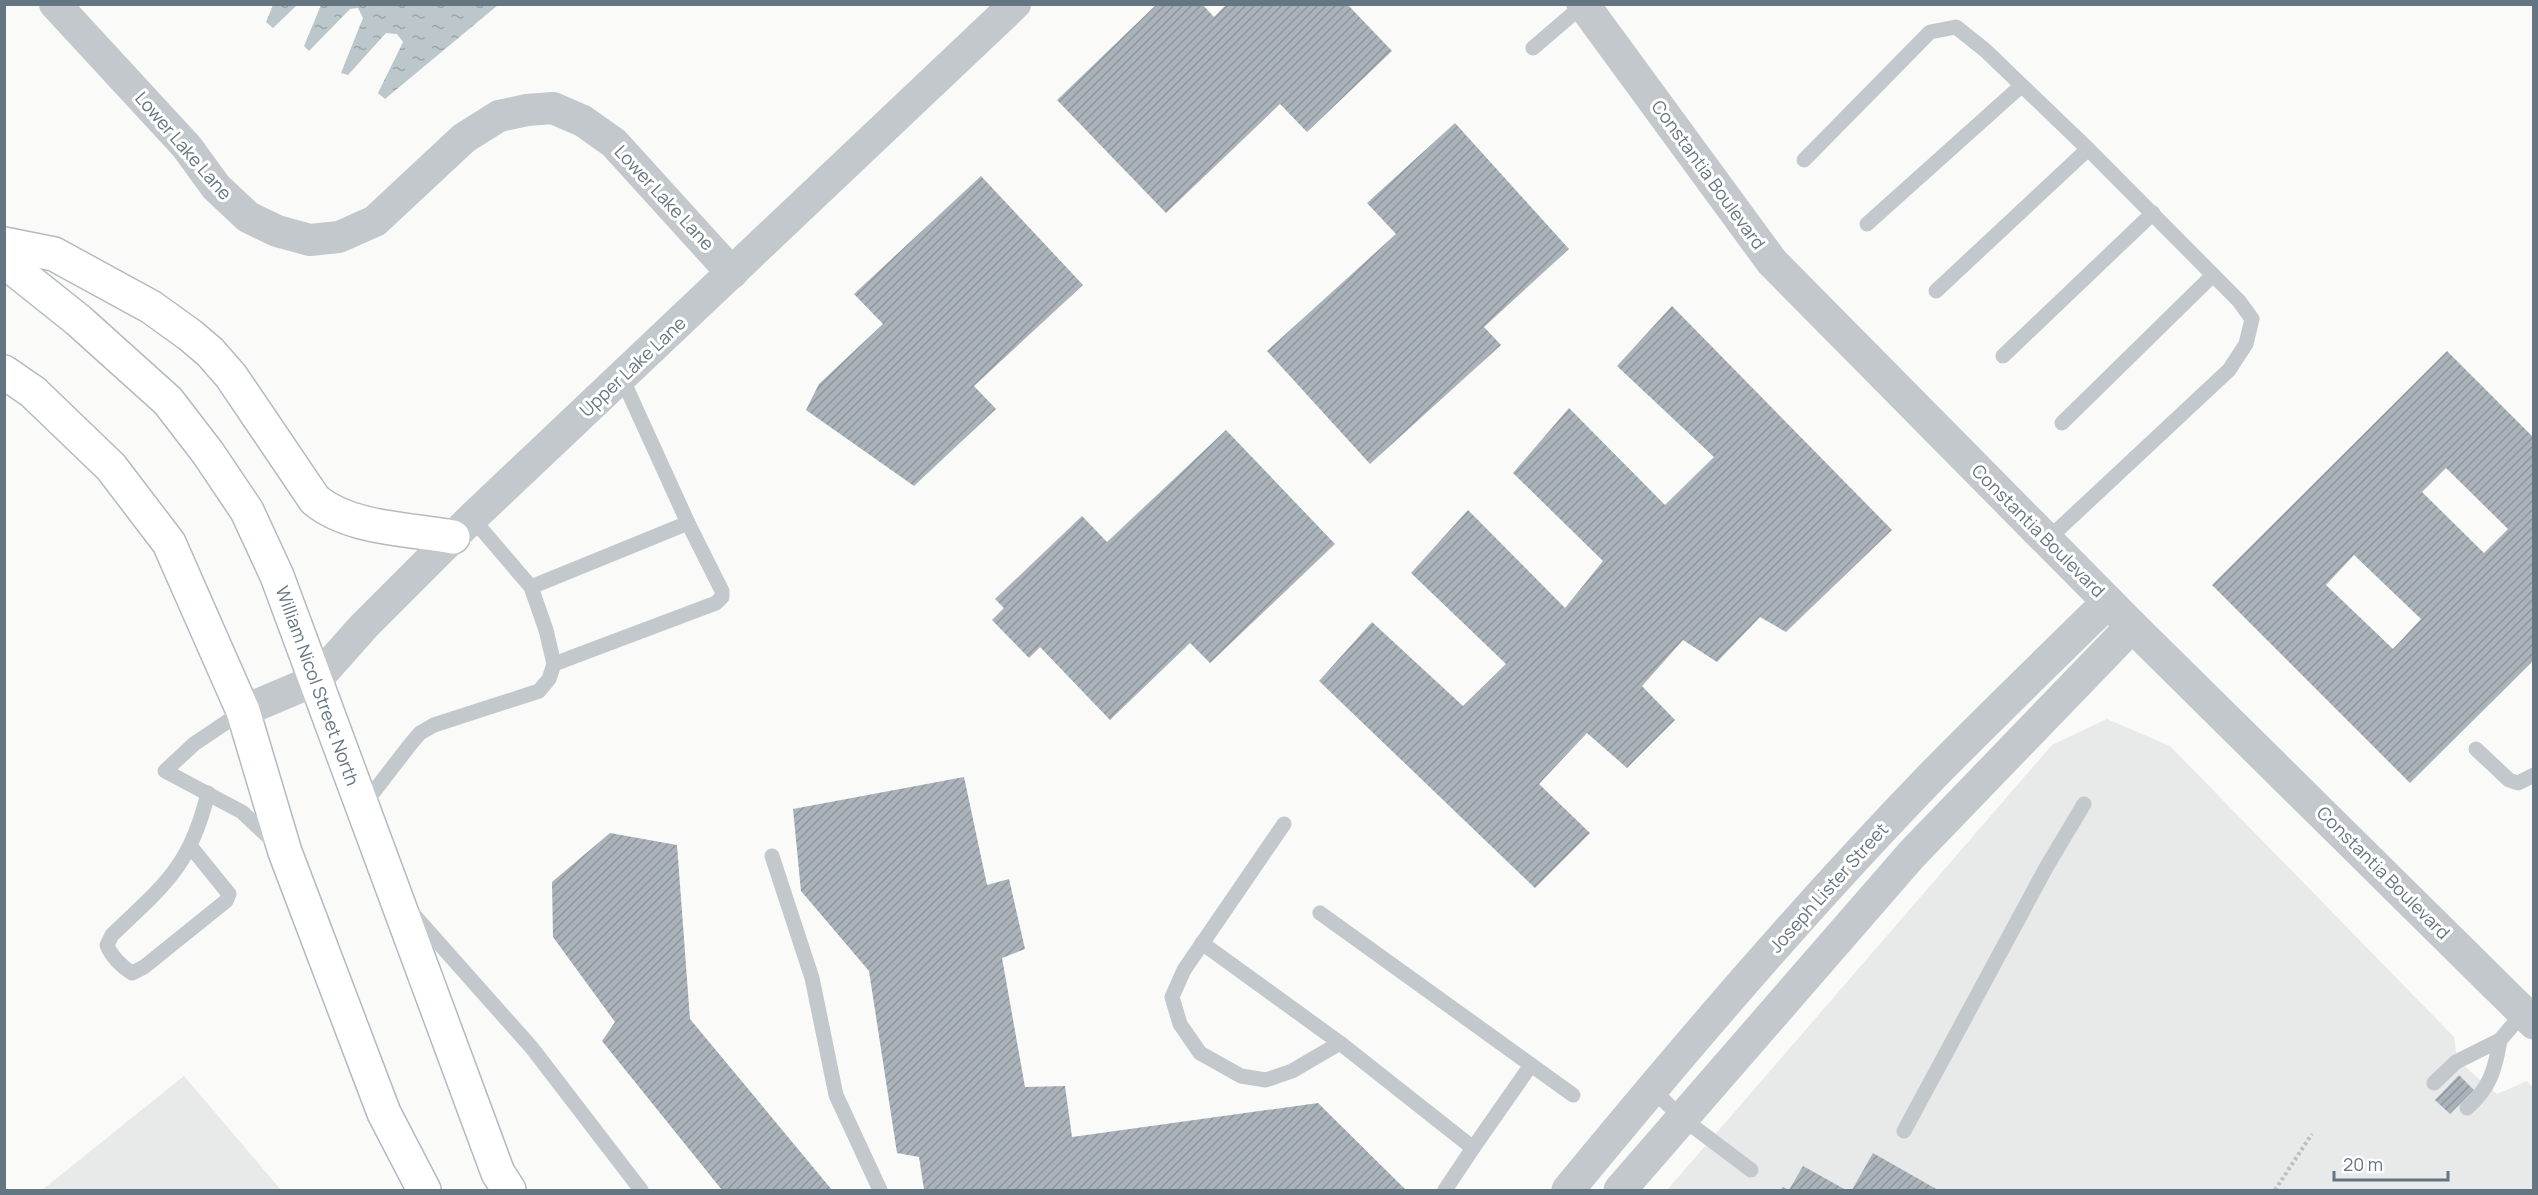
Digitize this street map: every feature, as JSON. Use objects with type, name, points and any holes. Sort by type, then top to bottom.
[{"type":"main road","points":[[4,244],[54,254],[151,307],[197,341],[231,376],[315,500],[327,510],[340,517],[357,521],[463,527]]},
{"type":"main road","name":"William Nicol Street North","points":[[4,261],[78,320],[168,401],[208,453],[247,511],[277,576],[498,1173],[509,1191]]},
{"type":"main road","points":[[4,372],[33,392],[111,467],[169,543],[243,711],[285,852],[384,1113],[424,1191]]},
{"type":"street","name":"Lower Lake Lane","points":[[55,4],[188,147],[216,188],[248,217],[277,231],[310,240],[339,237],[375,221],[464,138],[499,116],[527,110],[553,108],[583,121],[614,143],[732,273]]},
{"type":"street","name":"Upper Lake Lane","points":[[243,711],[316,680],[364,626],[463,527],[1015,4]]},
{"type":"street","name":"Constantia Boulevard","points":[[1583,5],[1772,262],[2132,626],[2530,1012]]},
{"type":"street","name":"Joseph Lister Street","points":[[1568,1191],[1738,988],[1905,805],[2108,602]]},
{"type":"street","points":[[1620,1191],[1912,854],[2132,626]]},
{"type":"lane","points":[[1533,48],[1583,5]]},
{"type":"lane","points":[[1804,160],[1930,32],[1956,27],[1985,50],[2153,213],[2239,302],[2252,320],[2246,344],[2229,370],[2047,540]]},
{"type":"lane","points":[[1867,224],[2021,86]]},
{"type":"lane","points":[[1936,291],[2088,149]]},
{"type":"lane","points":[[2003,356],[2153,213]]},
{"type":"lane","points":[[2062,423],[2213,275]]},
{"type":"lane","points":[[554,664],[719,602],[722,591],[688,524],[622,378]]},
{"type":"lane","points":[[531,587],[688,524]]},
{"type":"lane","points":[[362,807],[420,733],[434,724],[539,691],[549,680],[554,664],[546,630],[531,587],[463,527]]},
{"type":"lane","points":[[243,711],[194,744],[165,771],[242,812],[285,852]]},
{"type":"lane","points":[[2476,749],[2509,780],[2518,783],[2534,775]]},
{"type":"lane","points":[[191,847],[229,894],[226,901],[144,968],[132,973],[125,969],[107,945],[112,935],[169,880],[191,847],[201,822],[208,793]]},
{"type":"lane","points":[[1904,1131],[2042,876],[2084,804]]},
{"type":"lane","points":[[1284,824],[1184,970],[1172,997],[1180,1023],[1200,1053],[1241,1077],[1266,1080],[1292,1071],[1340,1043]]},
{"type":"lane","points":[[772,856],[812,978],[836,1095],[880,1191]]},
{"type":"lane","points":[[397,896],[532,1048],[641,1191]]},
{"type":"lane","points":[[1320,913],[1574,1095]]},
{"type":"lane","points":[[1202,944],[1340,1043],[1473,1148]]},
{"type":"lane","points":[[2434,1083],[2456,1062],[2500,1041],[2530,1012]]},
{"type":"lane","points":[[2467,1108],[2477,1100],[2491,1079],[2500,1041]]},
{"type":"lane","points":[[1445,1191],[1531,1065]]},
{"type":"lane","points":[[1652,1089],[1682,1118],[1751,1170]]},
{"type":"path","points":[[2275,1191],[2312,1134]]},
{"type":"shaded area","points":[[2107,719],[2170,746],[2454,1037],[2457,1059],[2497,1094],[2527,1081],[2533,1088],[2533,1190],[1667,1190],[2052,745]],"holes":[[[2459,1075],[2474,1090],[2450,1114],[2436,1100]]]},
{"type":"shaded area","points":[[184,1076],[281,1190],[42,1190]]},
{"type":"water","points":[[273,4],[297,5],[273,28],[266,22]]},
{"type":"water","points":[[321,4],[498,5],[385,99],[378,93],[403,42],[397,34],[386,33],[348,75],[341,73],[363,18],[358,8],[350,9],[309,51],[304,46]]},
{"type":"building","points":[[1157,4],[1202,4],[1214,17],[1227,4],[1347,4],[1392,51],[1307,132],[1280,104],[1166,213],[1057,100]]},
{"type":"building","points":[[1455,123],[1569,249],[1484,327],[1501,345],[1370,464],[1267,351],[1396,234],[1367,203]]},
{"type":"building","points":[[981,176],[1083,285],[974,386],[996,409],[914,486],[806,410],[819,384],[883,324],[854,294]]},
{"type":"building","points":[[1672,306],[1892,530],[1786,632],[1760,617],[1717,662],[1683,640],[1642,686],[1675,720],[1627,768],[1587,733],[1539,784],[1590,833],[1535,888],[1319,681],[1372,622],[1463,706],[1506,664],[1411,573],[1468,510],[1565,608],[1603,561],[1513,473],[1569,408],[1665,505],[1714,457],[1617,366]]},
{"type":"building","points":[[2447,351],[2534,438],[2534,660],[2410,783],[2212,585]],"holes":[[[2446,468],[2508,529],[2484,553],[2422,492]],[[2354,555],[2421,619],[2393,649],[2326,585]]]},
{"type":"building","points":[[1226,430],[1335,544],[1210,663],[1190,643],[1110,720],[1040,647],[1029,658],[992,620],[1004,608],[995,599],[1082,516],[1107,542]]},
{"type":"building","points":[[964,777],[987,885],[1009,879],[1025,949],[1002,958],[1025,1087],[1065,1086],[1072,1137],[1318,1103],[1406,1190],[924,1190],[919,1157],[897,1153],[869,971],[801,891],[793,809]]},
{"type":"building","points":[[610,833],[677,845],[690,1019],[832,1190],[722,1190],[602,1041],[615,1022],[553,937],[552,882]]},
{"type":"building","points":[[2459,1075],[2474,1090],[2450,1114],[2435,1100]]},
{"type":"building","points":[[1873,1153],[1938,1190],[1852,1190]]},
{"type":"building","points":[[1803,1166],[1846,1190],[1789,1190]]}]
